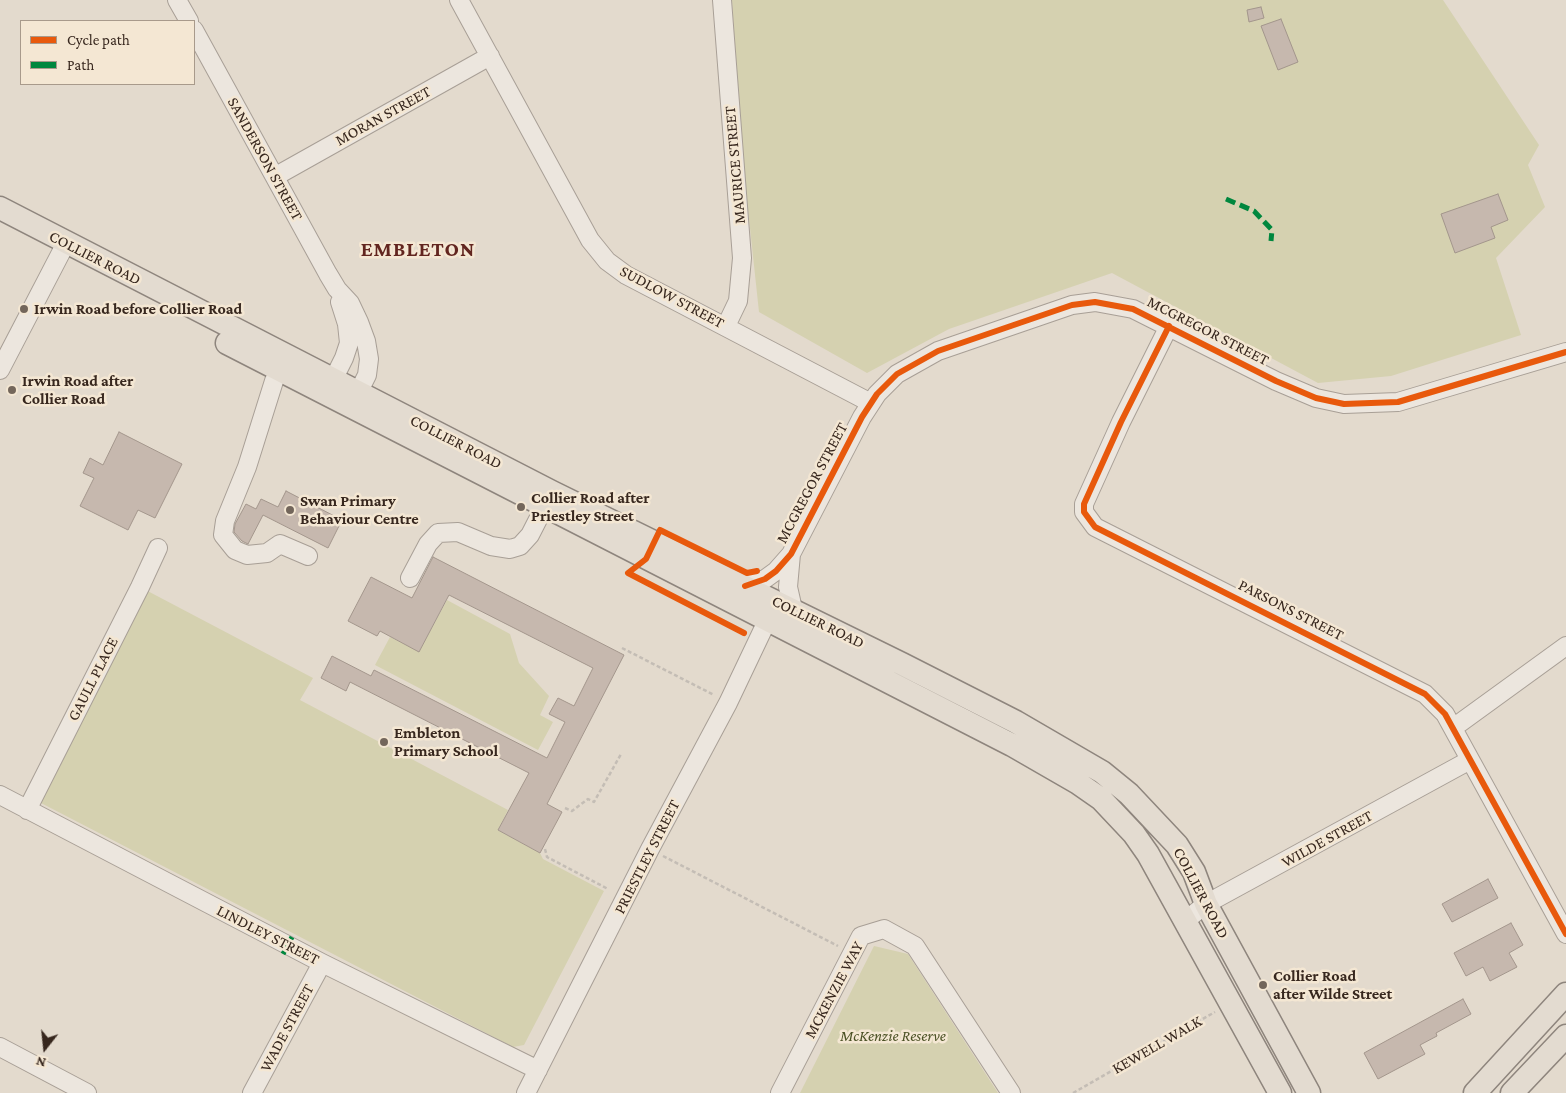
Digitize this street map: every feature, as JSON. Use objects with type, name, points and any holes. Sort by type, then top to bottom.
[{"type":"main road","name":"COLLIER ROAD","points":[[0,208],[63,249],[280,370],[330,387]]},
{"type":"main road","name":"COLLIER ROAD","points":[[0,224],[63,249],[549,499],[767,621],[1012,745],[1078,783],[1101,799],[1134,834],[1148,854],[1280,1093]]},
{"type":"main road","name":"COLLIER ROAD","points":[[549,499],[746,586],[1016,722],[1102,772],[1130,794],[1177,846],[1194,872],[1206,904],[1309,1093]]},
{"type":"main road","points":[[1475,1093],[1566,994]]},
{"type":"main road","points":[[1512,1093],[1566,1036]]},
{"type":"street","points":[[177,0],[188,20]]},
{"type":"street","name":"SUDLOW STREET","points":[[458,0],[590,240],[607,261],[626,275],[871,403]]},
{"type":"street","name":"MAURICE STREET","points":[[722,0],[742,258],[738,301],[726,326]]},
{"type":"street","name":"SANDERSON STREET","points":[[195,32],[337,289],[347,324],[349,343],[330,387]]},
{"type":"street","name":"MORAN STREET","points":[[276,176],[490,56]]},
{"type":"street","points":[[0,370],[63,249]]},
{"type":"street","name":"SANDERSON STREET","points":[[337,289],[350,303],[366,341],[369,359],[367,375],[355,400]]},
{"type":"street","name":"MCGREGOR STREET","points":[[746,586],[768,577],[791,554],[871,403],[896,374],[914,362],[938,351],[1072,305],[1095,302],[1133,309],[1276,381],[1316,398],[1344,404],[1398,402],[1566,352]]},
{"type":"street","name":"PARSONS STREET","points":[[1169,326],[1121,422],[1084,504],[1084,512],[1095,527],[1425,694],[1446,714],[1566,934]]},
{"type":"street","points":[[280,370],[274,380],[247,467],[225,521],[224,535],[236,550],[248,555],[266,553],[280,544],[308,556]]},
{"type":"street","points":[[410,578],[428,544],[438,533],[458,532],[491,546],[510,549],[520,546],[530,535],[549,499]]},
{"type":"street","name":"GAULL PLACE","points":[[27,810],[140,588],[158,548]]},
{"type":"street","name":"MCGREGOR STREET","points":[[791,554],[788,595],[794,610]]},
{"type":"street","name":"PRIESTLEY STREET","points":[[526,1093],[650,849],[728,703],[767,621]]},
{"type":"street","points":[[1453,728],[1566,646]]},
{"type":"street","name":"WILDE STREET","points":[[1186,921],[1206,904],[1470,760]]},
{"type":"street","name":"LINDLEY STREET","points":[[0,796],[322,963],[538,1070]]},
{"type":"street","name":"MCKENZIE WAY","points":[[780,1093],[861,936],[884,929],[914,946],[1012,1093]]},
{"type":"street","name":"WADE STREET","points":[[252,1093],[322,963]]},
{"type":"street","points":[[0,1047],[88,1093]]},
{"type":"path","points":[[622,648],[728,703]]},
{"type":"path","points":[[565,808],[572,811],[588,799],[594,802],[621,754]]},
{"type":"path","points":[[544,849],[547,857],[608,889]]},
{"type":"path","points":[[650,849],[852,953]]},
{"type":"green space","points":[[732,0],[1443,0],[1539,145],[1528,165],[1545,207],[1496,258],[1521,335],[1391,376],[1318,383],[1112,273],[949,329],[867,373],[759,312],[740,135]]},
{"type":"green space","points":[[140,587],[313,678],[300,700],[508,810],[498,830],[540,853],[543,859],[604,891],[524,1045],[513,1047],[41,803],[35,794]]},
{"type":"green space","points":[[447,600],[510,634],[519,663],[549,696],[540,715],[553,722],[538,750],[375,665],[390,637],[419,651]]},
{"type":"green space","name":"McKenzie Reserve","points":[[874,946],[908,954],[998,1093],[800,1093]]},
{"type":"building","points":[[1261,7],[1264,18],[1249,22],[1247,10]]},
{"type":"building","points":[[1281,19],[1298,62],[1278,70],[1261,26]]},
{"type":"building","points":[[1498,194],[1508,220],[1491,227],[1495,238],[1455,253],[1441,214]]},
{"type":"building","points":[[119,432],[182,464],[155,518],[138,510],[128,530],[80,506],[94,478],[83,473],[90,458],[103,465]]},
{"type":"building","points":[[286,491],[342,520],[328,548],[263,515],[248,544],[242,541],[234,532],[235,524],[246,504],[256,509],[261,499],[278,507]]},
{"type":"building","points":[[433,557],[624,655],[547,804],[562,812],[540,853],[498,830],[529,773],[350,682],[346,691],[321,678],[332,656],[371,676],[374,670],[547,758],[565,722],[549,714],[558,698],[574,706],[593,668],[449,595],[419,652],[380,631],[377,636],[348,621],[371,577],[412,598]]},
{"type":"building","points":[[1488,879],[1498,898],[1452,922],[1442,904]]},
{"type":"building","points":[[1511,923],[1523,945],[1509,953],[1517,967],[1490,981],[1483,967],[1466,976],[1454,953]]},
{"type":"building","points":[[1463,999],[1471,1014],[1436,1033],[1437,1036],[1420,1045],[1425,1054],[1378,1079],[1364,1053]]},
{"type":"marked path","points":[[1226,199],[1254,211],[1272,230],[1271,241]]},
{"type":"marked path","points":[[283,954],[292,937]]},
{"type":"cycle path","points":[[745,586],[765,579],[776,571],[791,554],[862,417],[877,394],[897,374],[938,351],[1072,305],[1095,302],[1133,309],[1276,381],[1316,398],[1344,404],[1398,402],[1566,352]]},
{"type":"cycle path","points":[[1169,326],[1121,422],[1084,504],[1084,512],[1095,527],[1425,694],[1445,714],[1566,934]]},
{"type":"cycle path","points":[[744,633],[628,573],[646,559],[660,530],[747,573],[757,571]]},
{"type":"place","name":"Irwin Road before Collier Road","points":[[24,309]]},
{"type":"place","name":"Irwin Road after Collier Road","points":[[12,390]]},
{"type":"place","name":"Collier Road after Priestley Street","points":[[521,507]]},
{"type":"place","name":"Swan Primary Behaviour Centre","points":[[290,510]]},
{"type":"place","name":"Embleton Primary School","points":[[384,742]]},
{"type":"place","name":"Collier Road after Wilde Street","points":[[1263,985]]},
{"type":"district","name":"EMBLETON","points":[[418,250]]}]
